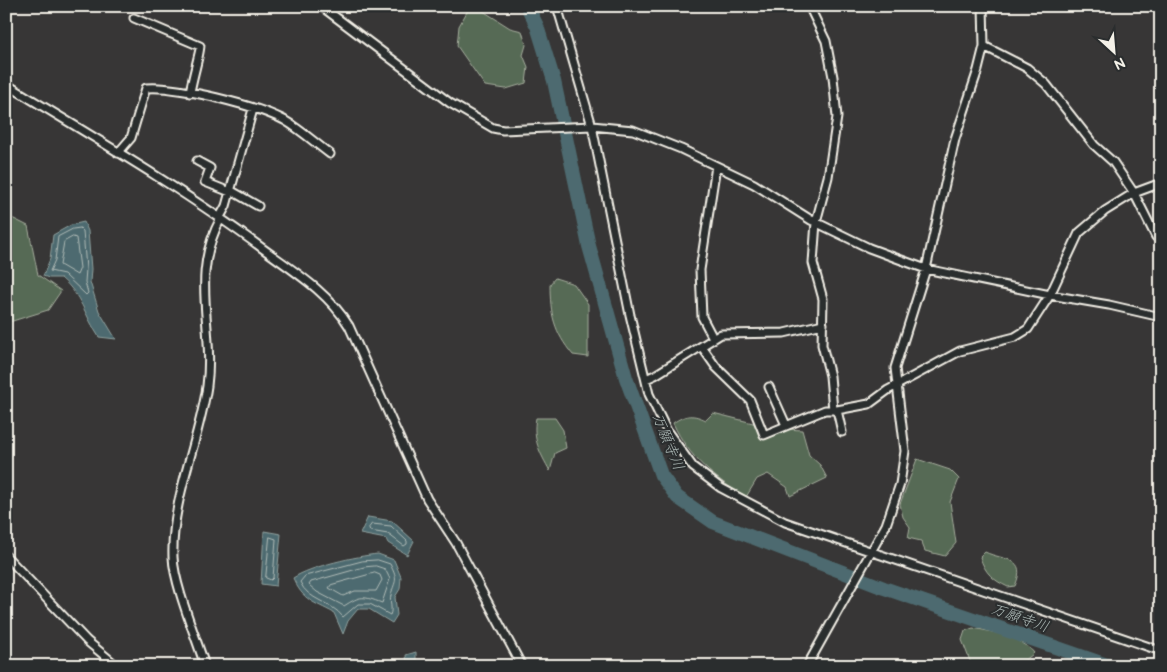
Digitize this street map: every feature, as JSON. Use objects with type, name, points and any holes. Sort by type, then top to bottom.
[{"type":"street","points":[[321,6],[469,116],[503,130],[590,127],[633,130],[655,137],[716,166],[778,197],[816,222],[869,248],[926,269],[1161,317]]},
{"type":"street","points":[[557,6],[590,127],[649,394],[667,431],[693,467],[708,479],[785,522],[1161,651]]},
{"type":"street","points":[[809,6],[826,41],[833,77],[837,117],[828,177],[816,222],[813,262],[823,299],[822,345],[830,376],[835,410],[842,432]]},
{"type":"street","points":[[807,666],[886,525],[901,476],[905,451],[896,368],[926,269],[955,139],[984,46],[983,6]]},
{"type":"street","points":[[134,18],[200,46],[201,51],[191,80],[190,93]]},
{"type":"street","points":[[984,46],[1027,68],[1046,84],[1094,145],[1113,162],[1134,193],[1156,237],[1161,239]]},
{"type":"street","points":[[6,84],[221,218],[315,286],[332,302],[341,314],[376,386],[427,499],[456,543],[522,666]]},
{"type":"street","points":[[118,153],[131,138],[146,88],[190,93],[253,109],[285,121],[330,154]]},
{"type":"street","points":[[205,666],[176,576],[173,557],[179,508],[207,385],[204,277],[209,244],[221,218],[230,191],[253,109]]},
{"type":"street","points":[[197,161],[210,168],[205,182],[230,191],[258,206]]},
{"type":"street","points":[[713,338],[702,317],[700,270],[716,166]]},
{"type":"street","points":[[702,347],[716,367],[750,400],[764,435],[825,410],[869,404],[884,393],[960,351],[1015,337],[1028,329],[1050,295],[1079,233],[1105,210],[1134,193],[1161,183]]},
{"type":"street","points":[[646,379],[702,347],[720,334],[784,333],[823,324]]},
{"type":"street","points":[[769,388],[786,425]]},
{"type":"street","points":[[6,556],[88,641],[117,666]]},
{"type":"green space","points":[[480,9],[510,28],[522,31],[526,45],[523,55],[528,67],[526,83],[506,89],[485,86],[457,46],[459,26],[468,10]]},
{"type":"green space","points":[[6,215],[28,226],[38,275],[61,291],[48,310],[6,323]]},
{"type":"green space","points":[[555,278],[574,284],[588,304],[588,357],[573,355],[557,330],[552,314],[550,295],[550,284]]},
{"type":"green space","points":[[713,413],[757,424],[762,439],[786,429],[802,430],[809,455],[820,465],[827,478],[790,496],[787,487],[768,474],[757,479],[746,497],[723,482],[695,457],[673,423],[689,416],[706,420]]},
{"type":"green space","points":[[536,418],[555,418],[563,430],[566,448],[555,453],[550,471],[540,452],[536,439]]},
{"type":"green space","points":[[917,459],[950,470],[959,479],[950,502],[956,543],[945,556],[925,551],[921,541],[908,538],[910,527],[903,517],[900,504]]},
{"type":"green space","points":[[985,552],[1016,564],[1018,576],[1015,586],[1008,587],[990,575],[980,557]]},
{"type":"green space","points":[[973,628],[1015,639],[1029,647],[1034,653],[1021,662],[1006,666],[975,666],[970,661],[962,640],[965,631]]},
{"type":"water","points":[[84,222],[88,231],[91,269],[90,282],[99,311],[116,339],[99,337],[78,298],[68,284],[61,278],[43,276],[50,259],[53,235],[71,225]]},
{"type":"water","points":[[368,517],[392,521],[414,541],[407,555],[388,543],[386,539],[360,534]]},
{"type":"water","points":[[264,531],[281,534],[276,586],[261,584]]},
{"type":"water","points":[[378,554],[394,560],[401,577],[400,589],[395,597],[397,615],[392,623],[369,609],[358,609],[348,621],[343,634],[334,613],[305,596],[293,578],[311,569],[347,559]]},
{"type":"water","points":[[416,652],[416,666],[407,666],[406,655]]},
{"type":"waterway","name":"万願寺川","points":[[527,6],[537,26],[554,81],[589,246],[626,378],[661,475],[677,497],[713,522],[884,588],[1110,666]]}]
